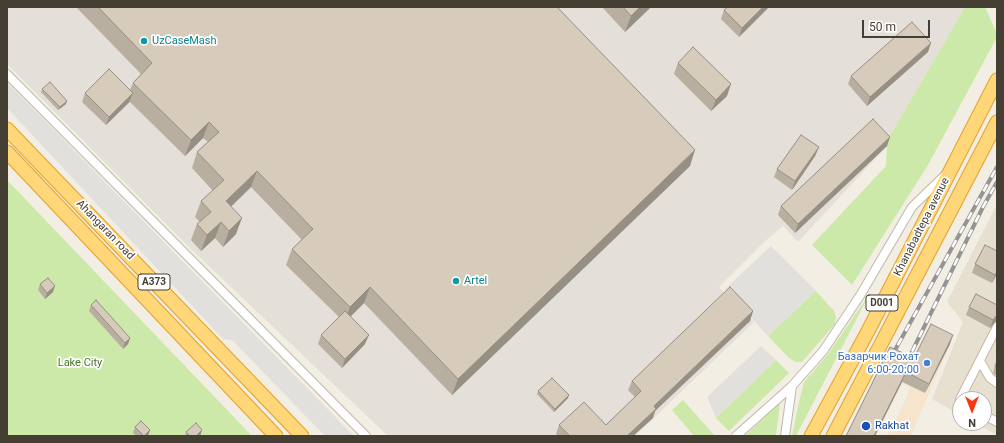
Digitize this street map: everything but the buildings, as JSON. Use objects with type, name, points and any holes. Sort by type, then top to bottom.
[{"type":"highway","name":"Khanabadtepa avenue","points":[[811,436],[867,333],[997,80]]},
{"type":"highway","name":"Khanabadtepa avenue","points":[[833,436],[997,122]]},
{"type":"highway","name":"Ahangaran road","points":[[7,128],[302,436]]},
{"type":"highway","name":"Ahangaran road","points":[[7,152],[276,436]]},
{"type":"highway","points":[[951,169],[968,178]]},
{"type":"street","points":[[7,74],[366,436]]},
{"type":"street","points":[[736,436],[792,386],[823,351],[842,325],[912,207],[951,169]]},
{"type":"street","points":[[965,391],[997,327]]},
{"type":"street","points":[[980,361],[990,378],[997,383]]},
{"type":"street","points":[[785,436],[792,386]]},
{"type":"shaded area","points":[[7,7],[965,7],[887,141],[887,146],[798,242],[783,226],[765,241],[719,287],[754,322],[635,436],[388,436],[191,249],[7,64]]},
{"type":"shaded area","points":[[7,82],[354,436],[325,436],[232,340],[223,339],[7,108]]},
{"type":"shaded area","points":[[997,204],[997,435],[990,431],[992,431],[992,391],[952,391],[952,410],[932,399],[963,322],[947,302]]},
{"type":"shaded area","points":[[771,246],[816,291],[768,336],[725,289]]},
{"type":"shaded area","points":[[933,328],[952,339],[911,436],[887,436],[905,401]]},
{"type":"shaded area","points":[[761,346],[776,360],[716,418],[707,397]]},
{"type":"green space","points":[[965,7],[985,7],[997,37],[928,165],[852,285],[812,245],[886,166],[887,141]]},
{"type":"green space","name":"Lake City","points":[[7,180],[252,436],[7,436]]},
{"type":"green space","points":[[816,291],[834,311],[836,317],[835,324],[802,362],[795,362],[789,358],[768,336]]},
{"type":"green space","points":[[870,293],[796,436],[792,436],[804,382],[828,354]]},
{"type":"green space","points":[[776,360],[789,373],[729,431],[716,418]]},
{"type":"green space","points":[[683,400],[715,436],[694,436],[672,410]]},
{"type":"green space","points":[[780,402],[776,436],[745,436]]},
{"type":"railway","points":[[890,359],[997,167]]},
{"type":"railway","points":[[905,366],[983,207],[997,182]]},
{"type":"place","name":"UzCaseMash","points":[[144,41]]},
{"type":"place","name":"Artel","points":[[456,281]]},
{"type":"place","name":"Базарчик Рохат 6:00-20:00","points":[[927,363]]},
{"type":"place","name":"Rakhat","points":[[866,426]]}]
